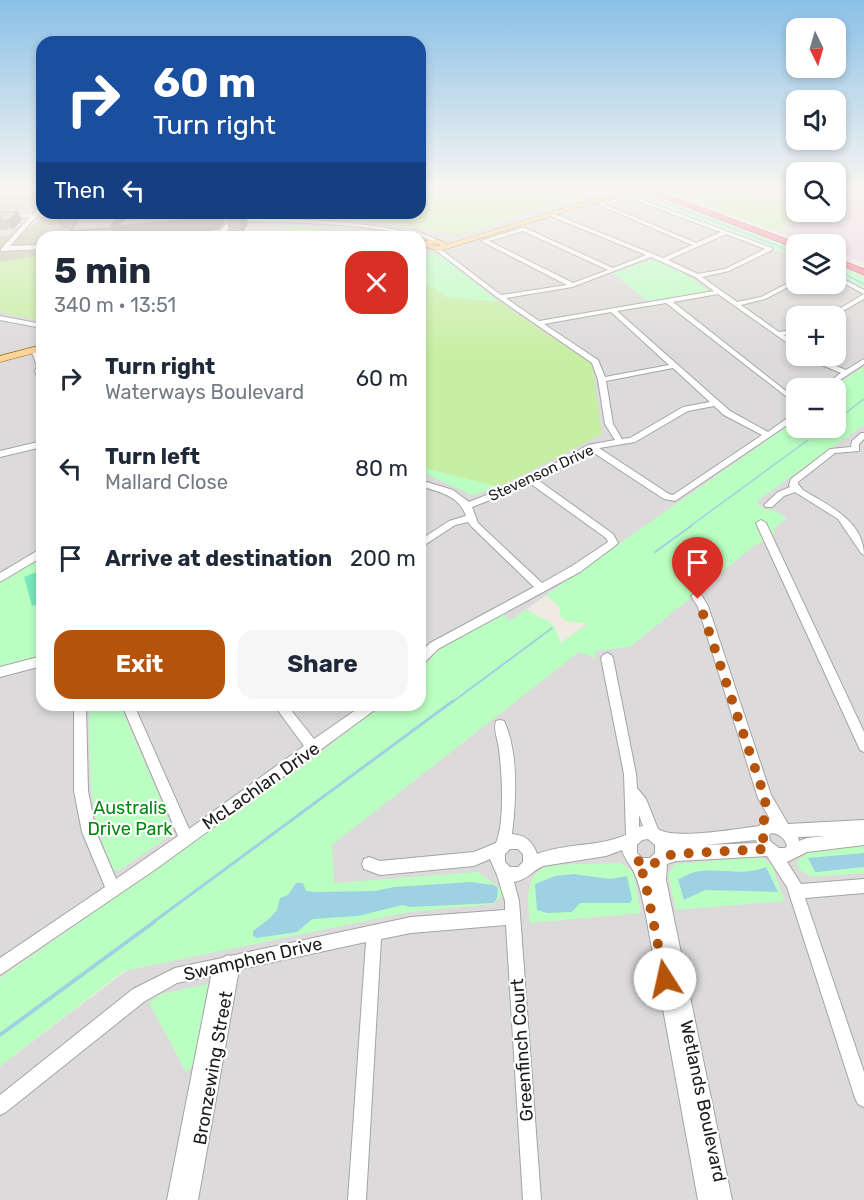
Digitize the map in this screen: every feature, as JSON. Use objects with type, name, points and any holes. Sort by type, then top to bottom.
[{"type":"highway","points":[[846,262],[864,268]]},
{"type":"highway","points":[[846,263],[864,272]]},
{"type":"main road","points":[[426,244],[440,246],[448,244]]},
{"type":"main road","points":[[0,359],[36,350]]},
{"type":"street","points":[[9,244],[4,249],[36,247]]},
{"type":"street","points":[[435,244],[500,297],[595,362],[602,380],[609,424],[620,442]]},
{"type":"street","points":[[490,244],[573,285]]},
{"type":"street","points":[[555,244],[613,270]]},
{"type":"street","points":[[623,244],[697,276],[786,340]]},
{"type":"street","points":[[697,276],[727,270],[770,250],[755,244]]},
{"type":"street","points":[[663,260],[696,245]]},
{"type":"street","points":[[500,297],[573,285],[652,255]]},
{"type":"street","points":[[845,306],[864,294],[846,283]]},
{"type":"street","points":[[735,304],[763,298],[786,286]]},
{"type":"street","points":[[538,323],[719,292]]},
{"type":"street","points":[[668,301],[786,394]]},
{"type":"street","points":[[612,310],[715,403],[734,417],[768,435]]},
{"type":"street","points":[[0,318],[36,325]]},
{"type":"street","points":[[778,334],[786,333]]},
{"type":"street","points":[[839,378],[864,361]]},
{"type":"street","points":[[602,380],[674,366]]},
{"type":"street","points":[[831,366],[847,373]]},
{"type":"street","name":"Stevenson Drive","points":[[467,506],[532,480],[591,447],[642,436],[686,409],[715,403]]},
{"type":"street","points":[[591,447],[667,497],[675,498],[786,423]]},
{"type":"street","points":[[864,435],[855,442],[856,449],[864,456]]},
{"type":"street","points":[[0,454],[36,445]]},
{"type":"street","points":[[795,489],[794,481],[833,451],[856,449]]},
{"type":"street","points":[[426,654],[434,646],[576,570],[614,541],[532,480]]},
{"type":"street","points":[[426,485],[448,492],[467,506],[470,518],[541,588]]},
{"type":"street","points":[[769,505],[781,494],[795,489]]},
{"type":"street","points":[[795,489],[841,517],[864,551]]},
{"type":"street","points":[[426,541],[452,523],[470,518]]},
{"type":"street","points":[[761,523],[864,746]]},
{"type":"street","points":[[0,578],[36,556]]},
{"type":"street","points":[[696,596],[703,606],[765,798],[794,843],[792,852],[794,887],[864,1098]]},
{"type":"street","points":[[607,658],[632,792],[629,849],[635,859]]},
{"type":"street","points":[[0,672],[36,663]]},
{"type":"street","points":[[80,711],[81,791],[87,822],[113,890]]},
{"type":"street","points":[[131,711],[186,839]]},
{"type":"street","points":[[285,711],[314,749]]},
{"type":"street","name":"McLachlan Drive","points":[[0,967],[186,839],[364,711]]},
{"type":"street","points":[[500,724],[504,739],[508,821],[498,858],[503,869]]},
{"type":"street","points":[[632,792],[641,804],[662,848],[661,860]]},
{"type":"street","points":[[765,798],[764,830],[770,851],[794,887]]},
{"type":"street","points":[[508,821],[530,855],[527,869]]},
{"type":"street","points":[[603,851],[642,832],[679,841],[764,830],[773,826],[784,830],[864,827]]},
{"type":"street","points":[[474,859],[514,875],[557,855],[603,851],[635,859],[650,866],[676,854],[770,851],[782,856],[807,845],[864,838]]},
{"type":"street","points":[[369,864],[380,868],[474,859],[513,842],[557,855]]},
{"type":"street","name":"Wetlands Boulevard","points":[[635,859],[644,876],[653,916],[707,1200]]},
{"type":"street","name":"Wetlands Boulevard","points":[[661,860],[659,880],[723,1200]]},
{"type":"street","name":"Greenfinch Court","points":[[503,869],[512,909],[532,1200]]},
{"type":"street","name":"Greenfinch Court","points":[[512,909],[527,869]]},
{"type":"street","points":[[794,887],[864,886]]},
{"type":"street","name":"Swamphen Drive","points":[[0,1106],[139,995],[175,976],[411,925],[512,909]]},
{"type":"street","points":[[357,1200],[374,933]]},
{"type":"street","name":"Bronzewing Street","points":[[176,1200],[217,981],[228,963]]},
{"type":"street","name":"Bronzewing Street","points":[[189,1200],[230,975],[228,963]]},
{"type":"shaded area","points":[[0,244],[36,244],[36,711],[380,711],[0,978]]},
{"type":"shaded area","points":[[0,244],[36,244],[36,256],[0,262]]},
{"type":"shaded area","points":[[426,244],[785,244],[786,294],[846,294],[846,269],[864,277],[864,367],[846,379],[786,378],[786,427],[426,680]]},
{"type":"shaded area","points":[[846,244],[864,244],[864,263],[846,256]]},
{"type":"shaded area","points":[[864,415],[864,1200],[0,1200],[0,1066],[833,438],[846,438],[846,429]]},
{"type":"green space","points":[[759,244],[786,244],[786,254]]},
{"type":"green space","points":[[430,252],[442,256],[499,302],[446,297],[426,283],[426,253]]},
{"type":"green space","points":[[36,256],[36,320],[0,312],[0,262]]},
{"type":"green space","points":[[652,259],[676,268],[709,291],[647,301],[613,273]]},
{"type":"green space","points":[[846,269],[864,277],[864,290],[846,280]]},
{"type":"green space","points":[[426,283],[446,297],[499,302],[592,364],[602,434],[499,487],[426,469]]},
{"type":"green space","points":[[864,367],[864,425],[846,438],[846,379]]},
{"type":"green space","points":[[786,427],[786,438],[846,438],[757,501],[763,509],[773,510],[787,518],[774,528],[774,536],[755,545],[630,647],[595,651],[595,658],[579,652],[332,845],[334,883],[478,872],[501,889],[502,894],[494,904],[409,912],[124,971],[0,1066],[0,978],[308,762],[374,711],[426,711],[426,664],[437,651],[503,614],[510,621],[527,609],[552,624],[560,643],[588,624],[566,621],[560,616],[560,608],[546,595]]},
{"type":"green space","points":[[426,469],[499,487],[472,495],[426,474]]},
{"type":"green space","points":[[36,559],[36,661],[0,670],[0,582]]},
{"type":"green space","points":[[36,572],[36,605],[32,606],[24,577]]},
{"type":"green space","name":"Australis Drive Park","points":[[89,711],[123,711],[173,829],[171,835],[120,870],[114,870],[98,828],[90,769]]},
{"type":"green space","points":[[864,845],[864,873],[811,877],[799,869],[797,863],[810,852],[818,849]]},
{"type":"green space","points":[[761,857],[772,865],[784,901],[676,910],[668,874],[675,864]]},
{"type":"green space","points":[[622,863],[633,873],[641,913],[530,923],[529,889],[531,881],[541,869],[550,865]]},
{"type":"green space","points":[[217,982],[204,1057],[186,1072],[149,1003],[161,994]]},
{"type":"water","points":[[864,853],[864,867],[817,872],[808,858]]},
{"type":"water","points":[[766,867],[778,892],[705,890],[684,900],[678,879],[704,871],[740,872]]},
{"type":"water","points":[[574,874],[610,879],[627,876],[632,899],[630,903],[580,903],[572,912],[547,913],[537,910],[535,884],[555,876]]},
{"type":"water","points":[[471,882],[494,885],[498,888],[494,903],[410,907],[402,905],[358,916],[312,919],[297,932],[257,938],[253,936],[253,931],[270,918],[277,910],[280,898],[288,895],[296,883],[303,883],[306,891],[314,892],[375,891],[394,887]]},
{"type":"waterway","points":[[773,244],[786,249]]},
{"type":"waterway","points":[[846,275],[864,284]]},
{"type":"waterway","points":[[846,412],[864,399]]},
{"type":"waterway","points":[[689,527],[808,440]]},
{"type":"waterway","points":[[655,552],[691,526]]},
{"type":"waterway","points":[[451,703],[552,628]]},
{"type":"waterway","points":[[152,923],[453,701]]},
{"type":"waterway","points":[[0,1035],[154,922]]},
{"type":"route","points":[[665,979],[644,876],[636,860],[643,865],[650,866],[666,856],[676,854],[767,849],[762,841],[767,813],[765,798],[703,606],[698,599]]}]
